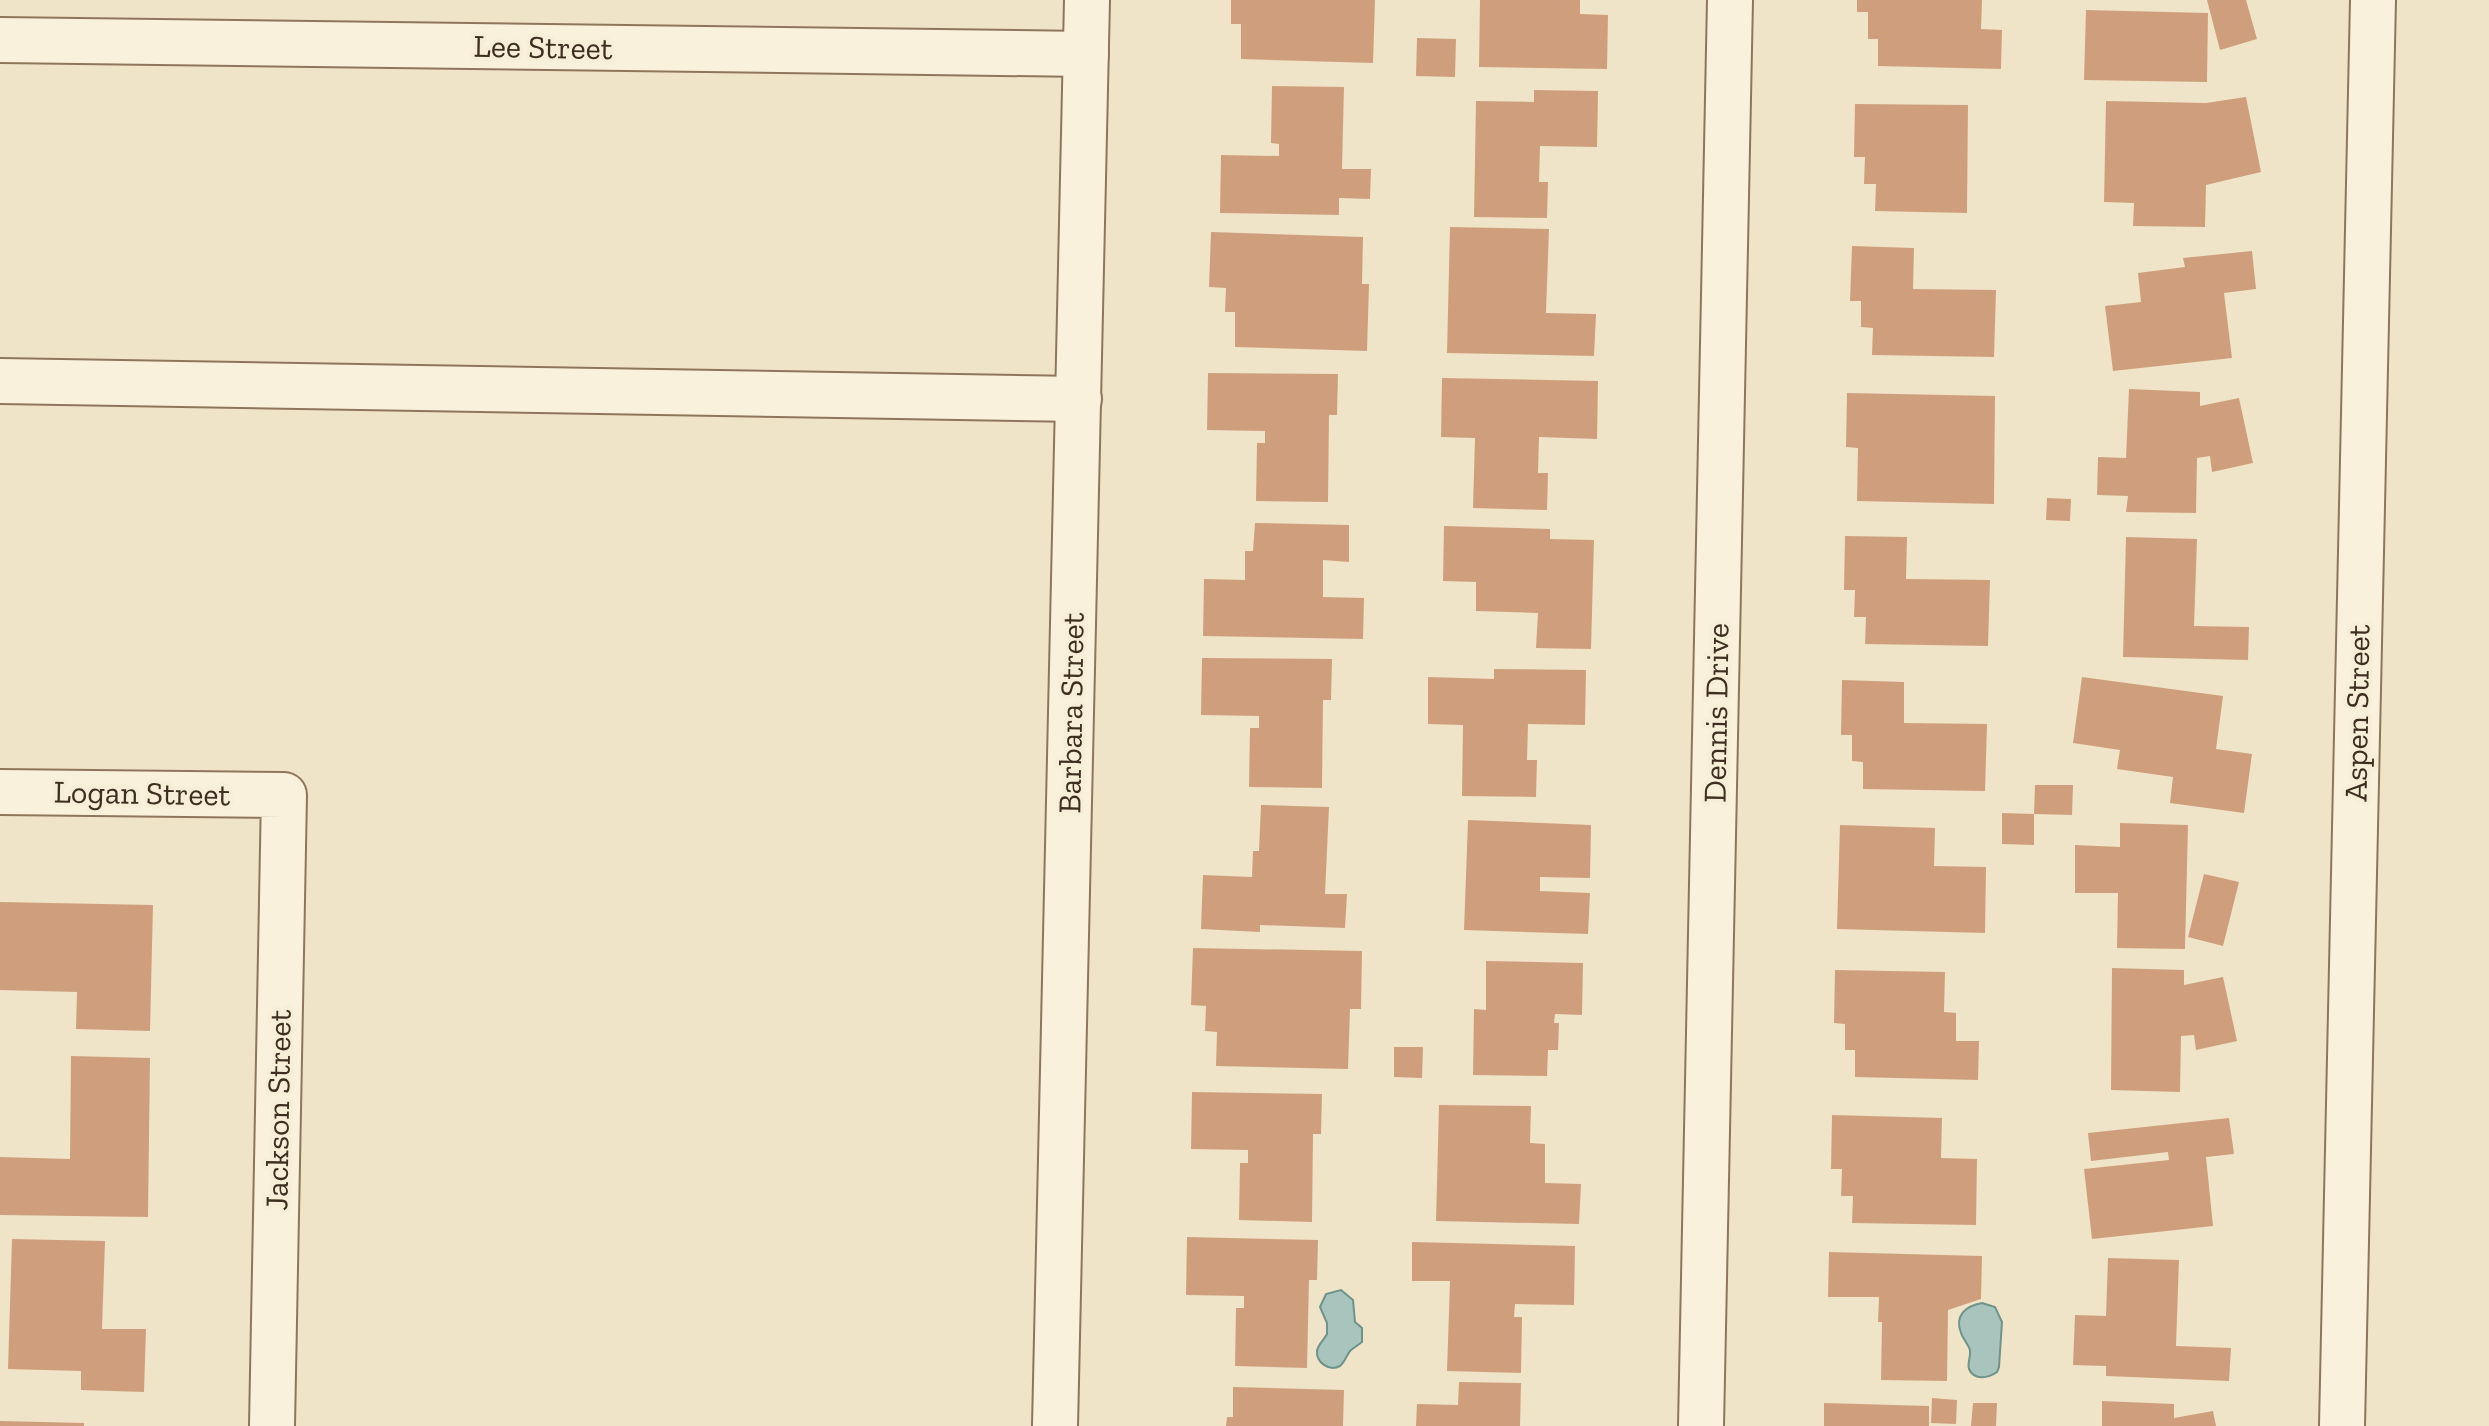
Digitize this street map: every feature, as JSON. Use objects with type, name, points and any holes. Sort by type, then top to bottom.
[{"type":"street","name":"Barbara Street","points":[[1055,1426],[1087,0]]},
{"type":"street","name":"Dennis Drive","points":[[1701,1426],[1730,0]]},
{"type":"street","name":"Aspen Street","points":[[2342,1426],[2373,0]]},
{"type":"street","name":"Lee Street","points":[[0,40],[1086,54]]},
{"type":"street","points":[[0,381],[1079,399]]},
{"type":"street","name":"Logan Street","points":[[0,792],[284,795]]},
{"type":"street","name":"Jackson Street","points":[[272,1426],[284,795]]},
{"type":"water","points":[[1341,1290],[1353,1300],[1355,1322],[1362,1328],[1362,1342],[1351,1350],[1340,1366],[1332,1368],[1324,1365],[1317,1355],[1327,1334],[1327,1323],[1320,1307],[1326,1294]]},
{"type":"water","points":[[1982,1303],[1995,1307],[2002,1322],[1999,1367],[1997,1372],[1986,1377],[1971,1373],[1968,1364],[1970,1350],[1959,1327],[1963,1312]]},
{"type":"building","points":[[1231,0],[1375,0],[1373,63],[1241,59],[1241,24],[1231,24]]},
{"type":"building","points":[[1480,0],[1580,0],[1580,14],[1608,15],[1607,69],[1479,67]]},
{"type":"building","points":[[1857,0],[1982,0],[1981,29],[2002,30],[2001,69],[1878,66],[1878,39],[1868,39],[1868,12],[1857,12]]},
{"type":"building","points":[[2207,0],[2246,0],[2257,39],[2220,50]]},
{"type":"building","points":[[2086,10],[2208,13],[2207,82],[2084,80]]},
{"type":"building","points":[[1417,38],[1456,39],[1455,77],[1416,76]]},
{"type":"building","points":[[1272,86],[1344,87],[1342,169],[1371,169],[1370,199],[1339,198],[1339,215],[1220,213],[1221,155],[1279,156],[1279,144],[1271,143]]},
{"type":"building","points":[[1534,90],[1598,91],[1597,147],[1540,146],[1539,182],[1548,182],[1547,218],[1474,217],[1476,101],[1534,102]]},
{"type":"building","points":[[2246,97],[2261,172],[2206,185],[2205,227],[2133,226],[2134,203],[2104,202],[2106,101],[2206,103]]},
{"type":"building","points":[[1855,104],[1968,105],[1967,213],[1875,211],[1876,184],[1864,184],[1865,157],[1854,157]]},
{"type":"building","points":[[1450,227],[1549,229],[1546,313],[1596,314],[1594,356],[1447,353]]},
{"type":"building","points":[[1211,232],[1363,237],[1362,284],[1369,284],[1367,351],[1235,347],[1235,312],[1225,312],[1226,288],[1209,287]]},
{"type":"building","points":[[1852,246],[1914,248],[1913,289],[1996,290],[1994,357],[1872,355],[1873,328],[1861,327],[1861,301],[1850,301]]},
{"type":"building","points":[[2252,251],[2256,289],[2224,293],[2232,358],[2113,371],[2105,306],[2141,302],[2138,273],[2185,267],[2183,258]]},
{"type":"building","points":[[1208,373],[1338,374],[1337,415],[1329,415],[1328,502],[1256,501],[1257,443],[1265,443],[1265,431],[1207,430]]},
{"type":"building","points":[[1442,378],[1598,381],[1597,439],[1539,437],[1538,473],[1548,473],[1547,510],[1473,508],[1475,438],[1441,437]]},
{"type":"building","points":[[2129,389],[2200,392],[2200,406],[2239,398],[2253,463],[2212,472],[2210,456],[2197,458],[2196,513],[2126,512],[2128,496],[2097,495],[2098,457],[2126,458]]},
{"type":"building","points":[[1847,393],[1995,396],[1994,504],[1857,501],[1858,448],[1846,447]]},
{"type":"building","points":[[2047,498],[2071,499],[2070,521],[2046,520]]},
{"type":"building","points":[[1255,523],[1349,525],[1349,562],[1323,560],[1323,597],[1364,598],[1363,639],[1203,636],[1204,579],[1245,580],[1245,551],[1253,551]]},
{"type":"building","points":[[1444,526],[1550,529],[1550,539],[1594,540],[1591,649],[1536,648],[1538,613],[1476,611],[1476,582],[1443,581]]},
{"type":"building","points":[[1845,536],[1907,537],[1906,579],[1990,580],[1988,646],[1865,644],[1866,617],[1854,617],[1855,590],[1844,590]]},
{"type":"building","points":[[2126,537],[2197,539],[2194,626],[2249,627],[2248,660],[2123,657]]},
{"type":"building","points":[[1202,658],[1332,659],[1331,700],[1323,700],[1322,788],[1249,787],[1250,728],[1259,728],[1259,716],[1201,715]]},
{"type":"building","points":[[1494,669],[1586,670],[1585,725],[1528,724],[1527,760],[1537,760],[1536,797],[1462,796],[1463,725],[1428,724],[1428,677],[1494,679]]},
{"type":"building","points":[[2082,677],[2223,696],[2216,749],[2252,754],[2244,813],[2170,803],[2173,777],[2117,769],[2120,750],[2073,743]]},
{"type":"building","points":[[1842,680],[1904,682],[1904,723],[1987,724],[1985,791],[1863,789],[1863,762],[1852,761],[1852,735],[1841,735]]},
{"type":"building","points":[[2035,785],[2073,785],[2072,815],[2034,814]]},
{"type":"building","points":[[1261,805],[1329,807],[1325,894],[1347,894],[1345,928],[1260,925],[1260,932],[1201,929],[1203,875],[1252,877],[1253,851],[1259,851]]},
{"type":"building","points":[[2002,813],[2034,814],[2034,845],[2002,844]]},
{"type":"building","points":[[1468,820],[1591,825],[1590,878],[1540,877],[1540,891],[1590,893],[1588,934],[1464,930]]},
{"type":"building","points":[[2120,823],[2188,825],[2185,949],[2117,948],[2118,893],[2075,893],[2075,845],[2120,847]]},
{"type":"building","points":[[1840,825],[1935,828],[1934,866],[1986,867],[1985,933],[1837,929]]},
{"type":"building","points":[[2204,874],[2239,882],[2223,946],[2188,937]]},
{"type":"building","points":[[0,902],[153,905],[150,1031],[76,1029],[77,992],[0,990]]},
{"type":"building","points":[[1193,948],[1362,951],[1361,1009],[1350,1009],[1348,1069],[1216,1066],[1217,1032],[1205,1031],[1206,1006],[1191,1005]]},
{"type":"building","points":[[1486,961],[1583,963],[1582,1015],[1555,1014],[1554,1023],[1559,1023],[1558,1050],[1548,1050],[1547,1076],[1473,1075],[1474,1009],[1486,1010]]},
{"type":"building","points":[[2112,968],[2184,970],[2184,985],[2223,977],[2237,1041],[2196,1050],[2194,1035],[2181,1036],[2180,1092],[2111,1090]]},
{"type":"building","points":[[1835,970],[1945,972],[1944,1012],[1956,1013],[1956,1041],[1979,1041],[1978,1080],[1855,1077],[1855,1050],[1845,1050],[1845,1024],[1834,1023]]},
{"type":"building","points":[[1394,1047],[1423,1047],[1422,1078],[1394,1077]]},
{"type":"building","points":[[71,1056],[150,1058],[148,1217],[0,1215],[0,1157],[70,1159]]},
{"type":"building","points":[[1192,1092],[1322,1094],[1321,1134],[1313,1134],[1312,1222],[1239,1220],[1240,1163],[1248,1163],[1248,1150],[1191,1149]]},
{"type":"building","points":[[1439,1105],[1531,1106],[1530,1143],[1545,1144],[1545,1183],[1581,1184],[1579,1224],[1436,1221]]},
{"type":"building","points":[[1832,1115],[1942,1118],[1941,1158],[1977,1159],[1976,1225],[1852,1223],[1853,1196],[1841,1196],[1842,1169],[1831,1169]]},
{"type":"building","points":[[2229,1118],[2234,1154],[2206,1157],[2213,1226],[2092,1239],[2084,1169],[2169,1160],[2168,1152],[2091,1161],[2088,1133]]},
{"type":"building","points":[[1187,1237],[1318,1240],[1317,1280],[1309,1280],[1307,1368],[1235,1366],[1236,1308],[1244,1308],[1244,1296],[1186,1295]]},
{"type":"building","points":[[12,1239],[105,1241],[102,1329],[146,1329],[144,1392],[81,1390],[81,1371],[8,1369]]},
{"type":"building","points":[[1412,1242],[1575,1246],[1574,1305],[1515,1304],[1514,1317],[1522,1317],[1521,1373],[1447,1371],[1450,1281],[1412,1281]]},
{"type":"building","points":[[1829,1252],[1982,1256],[1981,1299],[1948,1310],[1947,1381],[1881,1380],[1879,1297],[1828,1297]]},
{"type":"building","points":[[2108,1258],[2179,1260],[2176,1346],[2231,1348],[2229,1381],[2106,1376],[2106,1366],[2073,1365],[2075,1315],[2106,1316]]},
{"type":"building","points":[[1459,1382],[1521,1383],[1520,1426],[1416,1426],[1417,1404],[1458,1405]]},
{"type":"building","points":[[1233,1387],[1344,1390],[1343,1426],[1226,1426],[1227,1417],[1233,1417]]},
{"type":"building","points":[[1932,1398],[1957,1400],[1956,1424],[1931,1423]]},
{"type":"building","points":[[2102,1401],[2174,1404],[2174,1418],[2213,1411],[2216,1426],[2102,1426]]},
{"type":"building","points":[[1824,1403],[1929,1406],[1929,1426],[1824,1426]]},
{"type":"building","points":[[1973,1403],[1997,1403],[1996,1426],[1971,1426]]},
{"type":"building","points":[[0,1421],[84,1423],[84,1426],[0,1426]]}]
